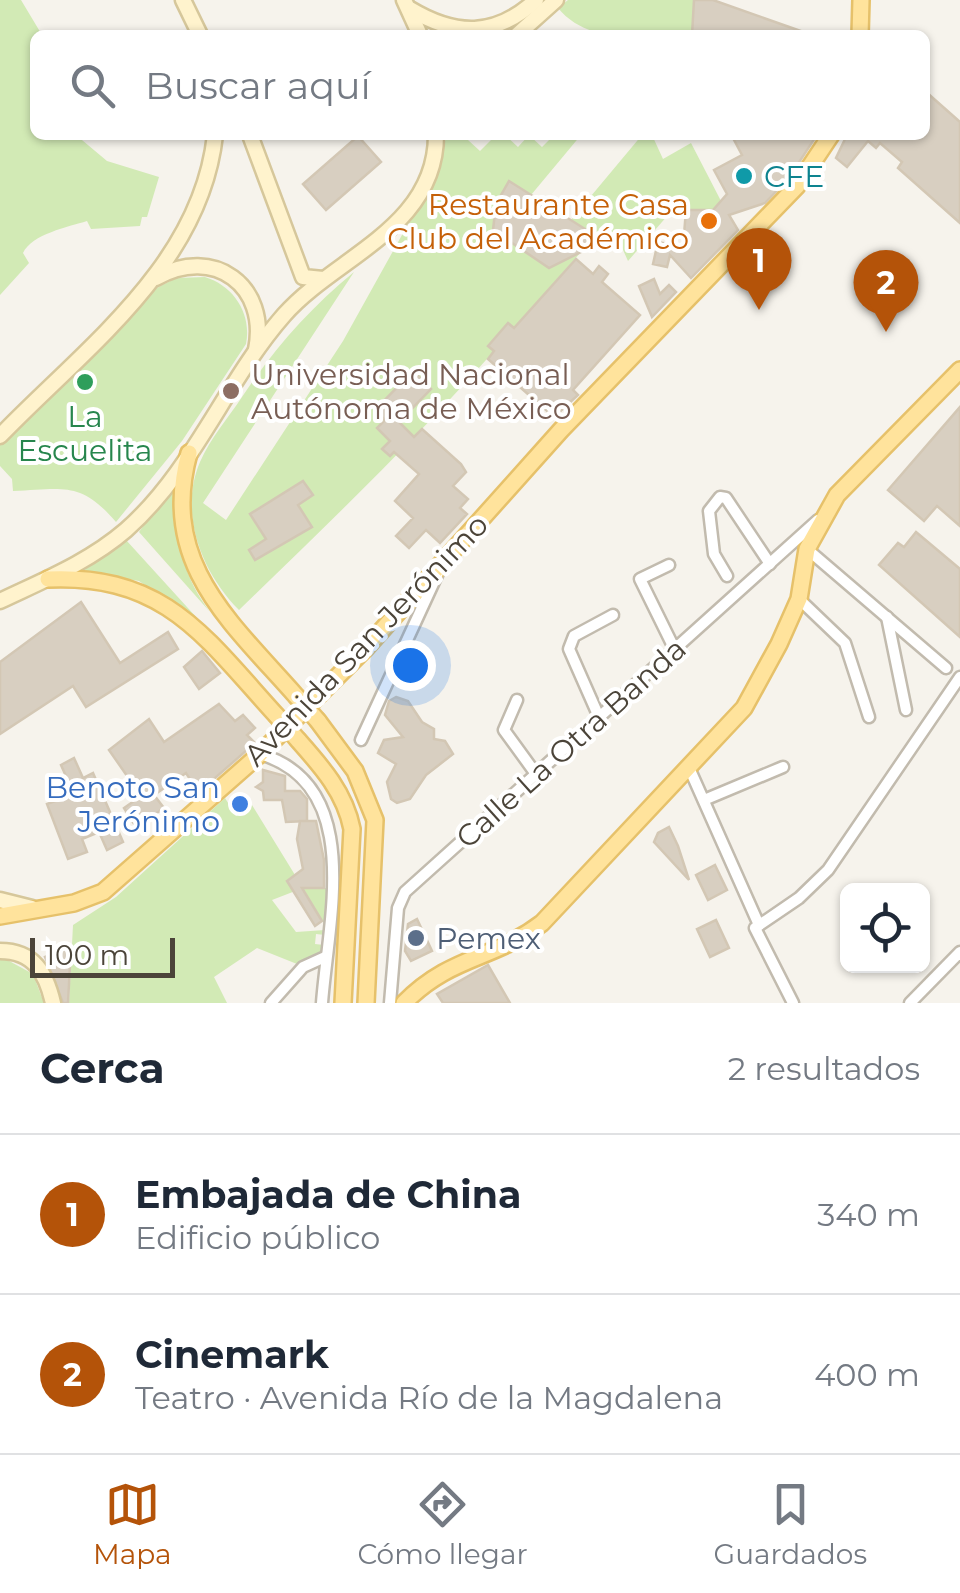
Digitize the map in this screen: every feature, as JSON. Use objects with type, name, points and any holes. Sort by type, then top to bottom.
[{"type":"main road","points":[[860,30],[861,0]]},
{"type":"main road","name":"Avenida San Jerónimo","points":[[0,916],[84,900],[112,886],[260,754],[443,563],[672,312],[797,186],[828,140]]},
{"type":"main road","points":[[404,1003],[446,968],[509,944],[542,924],[729,729],[760,684],[798,599],[807,549],[820,518],[837,495],[960,370]]},
{"type":"main road","points":[[189,453],[181,508],[184,535],[198,577],[213,602],[333,740],[354,771],[375,820],[366,1003]]},
{"type":"main road","points":[[48,579],[112,583],[163,602],[206,637],[334,785],[348,808],[352,829],[343,1003]]},
{"type":"main road","points":[[312,756],[333,740]]},
{"type":"main road","points":[[334,785],[354,771]]},
{"type":"main road","points":[[0,929],[22,911]]},
{"type":"street","points":[[469,30],[491,27],[536,0]]},
{"type":"street","points":[[523,30],[556,0]]},
{"type":"street","points":[[407,4],[449,30]]},
{"type":"street","points":[[407,4],[418,30]]},
{"type":"street","points":[[187,7],[200,30]]},
{"type":"street","points":[[0,436],[152,280],[197,212],[214,140]]},
{"type":"street","points":[[252,140],[302,277],[315,281],[329,278]]},
{"type":"street","points":[[0,600],[48,579],[124,531],[160,495],[283,316],[397,225],[430,168],[436,140]]},
{"type":"street","points":[[152,280],[170,270],[194,266],[225,272],[239,283],[260,319],[255,356]]},
{"type":"street","points":[[727,576],[711,540],[709,511],[720,496],[726,498],[770,564]]},
{"type":"street","name":"Calle La Otra Banda","points":[[390,1003],[400,900],[820,518]]},
{"type":"street","points":[[807,549],[946,668]]},
{"type":"street","points":[[361,740],[443,563]]},
{"type":"street","points":[[669,565],[640,578],[676,650]]},
{"type":"street","points":[[798,599],[845,643],[869,717]]},
{"type":"street","points":[[599,717],[569,649],[574,636],[614,615]]},
{"type":"street","points":[[887,616],[906,710]]},
{"type":"street","points":[[757,927],[799,898],[828,870],[960,677]]},
{"type":"street","points":[[517,700],[504,730],[536,774]]},
{"type":"street","points":[[260,754],[283,761],[302,776],[326,815],[333,863],[322,1003]]},
{"type":"street","points":[[704,800],[782,767]]},
{"type":"street","points":[[690,770],[793,1003]]},
{"type":"street","points":[[0,900],[43,908]]},
{"type":"street","points":[[0,950],[19,952],[35,962],[47,980],[53,1003]]},
{"type":"street","points":[[910,1003],[959,954]]},
{"type":"street","points":[[271,1003],[303,967],[326,957]]},
{"type":"green space","points":[[0,0],[21,0],[39,30],[30,30],[30,140],[82,140],[107,161],[159,177],[147,217],[142,217],[140,226],[91,229],[87,221],[42,236],[23,253],[29,263],[0,295]]},
{"type":"green space","points":[[568,0],[694,0],[692,30],[589,30],[558,8]]},
{"type":"green space","points":[[445,140],[468,140],[480,151],[491,140],[510,140],[518,147],[524,140],[534,140],[542,147],[549,140],[577,140],[531,195],[509,181],[496,204],[493,230],[549,268],[581,252],[514,328],[508,323],[488,346],[494,351],[434,416],[239,610],[214,578],[197,541],[192,501],[200,462],[280,346],[354,272],[203,503],[226,520],[343,341],[432,181]],"holes":[[[413,372],[431,389],[393,427],[375,410]]]},
{"type":"green space","points":[[638,140],[654,140],[663,159],[691,143],[721,201],[713,210],[691,210],[682,199],[628,261],[615,232],[601,241],[571,220]]},
{"type":"green space","points":[[205,277],[224,287],[239,303],[246,322],[246,344],[182,441],[116,522],[92,500],[70,490],[13,491],[12,479],[0,466],[0,444],[157,288],[176,278]]},
{"type":"green space","points":[[175,483],[176,518],[185,567],[210,612],[139,532]]},
{"type":"green space","points":[[126,540],[207,629],[139,581],[87,572],[84,568]]},
{"type":"green space","points":[[225,798],[236,816],[252,805],[303,888],[272,900],[296,932],[325,930],[325,935],[316,934],[315,944],[324,945],[323,954],[302,966],[257,948],[214,977],[227,1003],[69,1003],[73,925],[116,897]]},
{"type":"green space","points":[[303,888],[328,888],[325,925]]},
{"type":"green space","points":[[0,956],[33,974],[44,1003],[0,1003]]},
{"type":"building","points":[[694,0],[713,0],[798,30],[692,30]]},
{"type":"building","points":[[930,95],[960,122],[960,223],[898,168],[902,162],[880,143],[876,148],[868,141],[847,167],[836,158],[845,140],[930,140]]},
{"type":"building","points":[[353,140],[362,140],[381,162],[326,210],[303,184]]},
{"type":"building","points":[[734,140],[814,140],[788,179],[765,203],[729,215],[738,230],[691,278],[670,255],[667,267],[653,264],[658,242],[683,247],[686,210],[713,210],[727,194],[714,170],[742,155]]},
{"type":"building","points":[[509,181],[593,234],[581,252],[549,268],[493,230],[496,204]]},
{"type":"building","points":[[576,259],[593,274],[599,266],[608,274],[602,282],[640,315],[573,390],[578,395],[554,417],[488,359],[494,351],[488,346],[508,323],[514,328]]},
{"type":"building","points":[[654,279],[660,294],[669,285],[676,292],[652,317],[639,286]]},
{"type":"building","points":[[413,371],[431,389],[399,422],[414,437],[422,429],[461,464],[466,472],[453,486],[468,499],[460,508],[467,514],[440,543],[426,530],[409,548],[396,536],[413,518],[395,501],[419,474],[394,452],[390,456],[382,449],[390,441],[377,428],[385,420],[375,410]]},
{"type":"building","points":[[960,407],[960,526],[937,506],[924,521],[888,490]]},
{"type":"building","points":[[303,481],[313,495],[298,505],[312,527],[255,560],[249,550],[266,539],[250,514]]},
{"type":"building","points":[[916,532],[960,569],[960,637],[879,565],[898,543],[904,547]]},
{"type":"building","points":[[81,602],[120,663],[168,632],[178,649],[86,707],[73,686],[0,734],[0,662]]},
{"type":"building","points":[[202,651],[220,673],[199,689],[184,667]]},
{"type":"building","points":[[396,697],[408,701],[422,722],[434,729],[434,739],[445,741],[453,754],[426,775],[410,799],[397,803],[391,799],[387,782],[396,764],[378,753],[384,740],[403,737],[385,715],[389,701]]},
{"type":"building","points":[[219,704],[235,721],[243,715],[255,728],[247,735],[255,743],[207,785],[204,780],[195,787],[186,773],[154,795],[164,808],[136,827],[124,808],[141,796],[109,750],[149,719],[164,742]]},
{"type":"building","points":[[74,758],[83,778],[93,773],[123,842],[107,850],[99,832],[82,839],[87,852],[68,859],[47,804],[74,794],[61,765]]},
{"type":"building","points":[[263,770],[285,776],[285,791],[300,791],[307,799],[307,821],[286,822],[282,800],[264,800],[263,791],[256,787],[263,782]]},
{"type":"building","points":[[300,821],[316,821],[324,860],[324,888],[302,888],[322,921],[315,926],[287,881],[303,869],[297,839]]},
{"type":"building","points":[[669,827],[689,880],[654,842],[658,833]]},
{"type":"building","points":[[715,865],[727,890],[708,900],[696,875]]},
{"type":"building","name":"Pemex","points":[[417,919],[432,951],[411,961],[405,951],[408,924]]},
{"type":"building","points":[[716,920],[729,948],[710,957],[697,929]]},
{"type":"building","points":[[71,946],[68,1003],[63,1003],[45,957]]},
{"type":"building","points":[[488,965],[510,1003],[443,1003],[437,994]]},
{"type":"place","name":"CFE","points":[[744,176]]},
{"type":"place","name":"Restaurante Casa Club del Académico","points":[[709,221]]},
{"type":"place","name":"Embajada de China","points":[[759,310]]},
{"type":"place","name":"Cinemark","points":[[886,332]]},
{"type":"place","name":"La Escuelita","points":[[85,382]]},
{"type":"place","name":"Universidad Nacional Autónoma de México","points":[[231,391]]},
{"type":"place","name":"Benoto San Jerónimo","points":[[240,804]]},
{"type":"place","name":"Pemex","points":[[416,938]]}]
